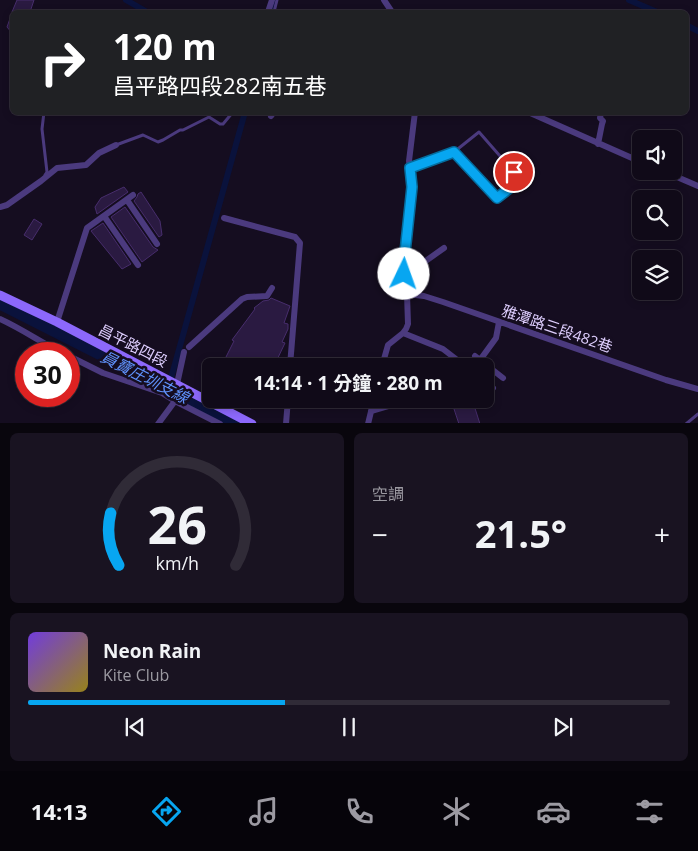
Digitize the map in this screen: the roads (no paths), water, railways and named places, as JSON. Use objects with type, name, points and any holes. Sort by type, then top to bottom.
[{"type":"street","points":[[384,358],[388,345],[403,333],[408,324],[404,262],[412,187],[410,168],[415,115]]},
{"type":"street","points":[[535,115],[632,158]]},
{"type":"street","points":[[598,144],[603,121],[600,118],[600,115]]},
{"type":"street","points":[[0,207],[7,205],[57,168],[86,165],[99,153],[116,145]]},
{"type":"street","points":[[682,179],[698,186]]},
{"type":"street","points":[[57,322],[87,228],[133,195]]},
{"type":"street","points":[[127,200],[158,244]]},
{"type":"street","points":[[104,216],[138,265]]},
{"type":"street","points":[[224,218],[295,237],[300,244],[291,358]]},
{"type":"street","points":[[404,262],[420,265],[444,248]]},
{"type":"street","points":[[190,347],[242,299],[268,296],[272,288]]},
{"type":"street","name":"雅潭路三段482巷","points":[[407,294],[430,298],[666,380],[698,389]]},
{"type":"street","name":"昌平路四段","points":[[0,295],[57,322],[250,423]]},
{"type":"street","points":[[0,320],[12,324],[41,342]]},
{"type":"street","points":[[499,322],[496,338],[478,358],[503,378]]},
{"type":"street","points":[[403,333],[443,349],[455,358]]},
{"type":"street","points":[[181,388],[184,352]]},
{"type":"street","points":[[80,362],[103,373],[162,393],[218,423]]},
{"type":"street","points":[[159,423],[175,401]]},
{"type":"street","points":[[286,423],[287,408]]},
{"type":"street","points":[[368,423],[372,408]]},
{"type":"street","points":[[371,411],[381,408]]},
{"type":"lane","points":[[272,8],[277,0]]},
{"type":"lane","points":[[40,181],[47,172],[42,130],[44,115]]},
{"type":"lane","points":[[116,145],[143,135],[158,142],[209,117],[223,124],[230,115]]},
{"type":"lane","points":[[410,168],[454,152],[479,132],[514,172],[511,187],[497,198],[454,152]]},
{"type":"lane","points":[[175,401],[181,388]]},
{"type":"lane","points":[[687,423],[698,414]]},
{"type":"waterway","points":[[126,0],[144,10]]},
{"type":"waterway","points":[[272,10],[275,0]]},
{"type":"waterway","points":[[629,0],[652,10]]},
{"type":"waterway","points":[[689,26],[698,31]]},
{"type":"waterway","points":[[168,389],[244,115]]},
{"type":"waterway","name":"員寶庄圳支線","points":[[0,304],[235,423]]}]
